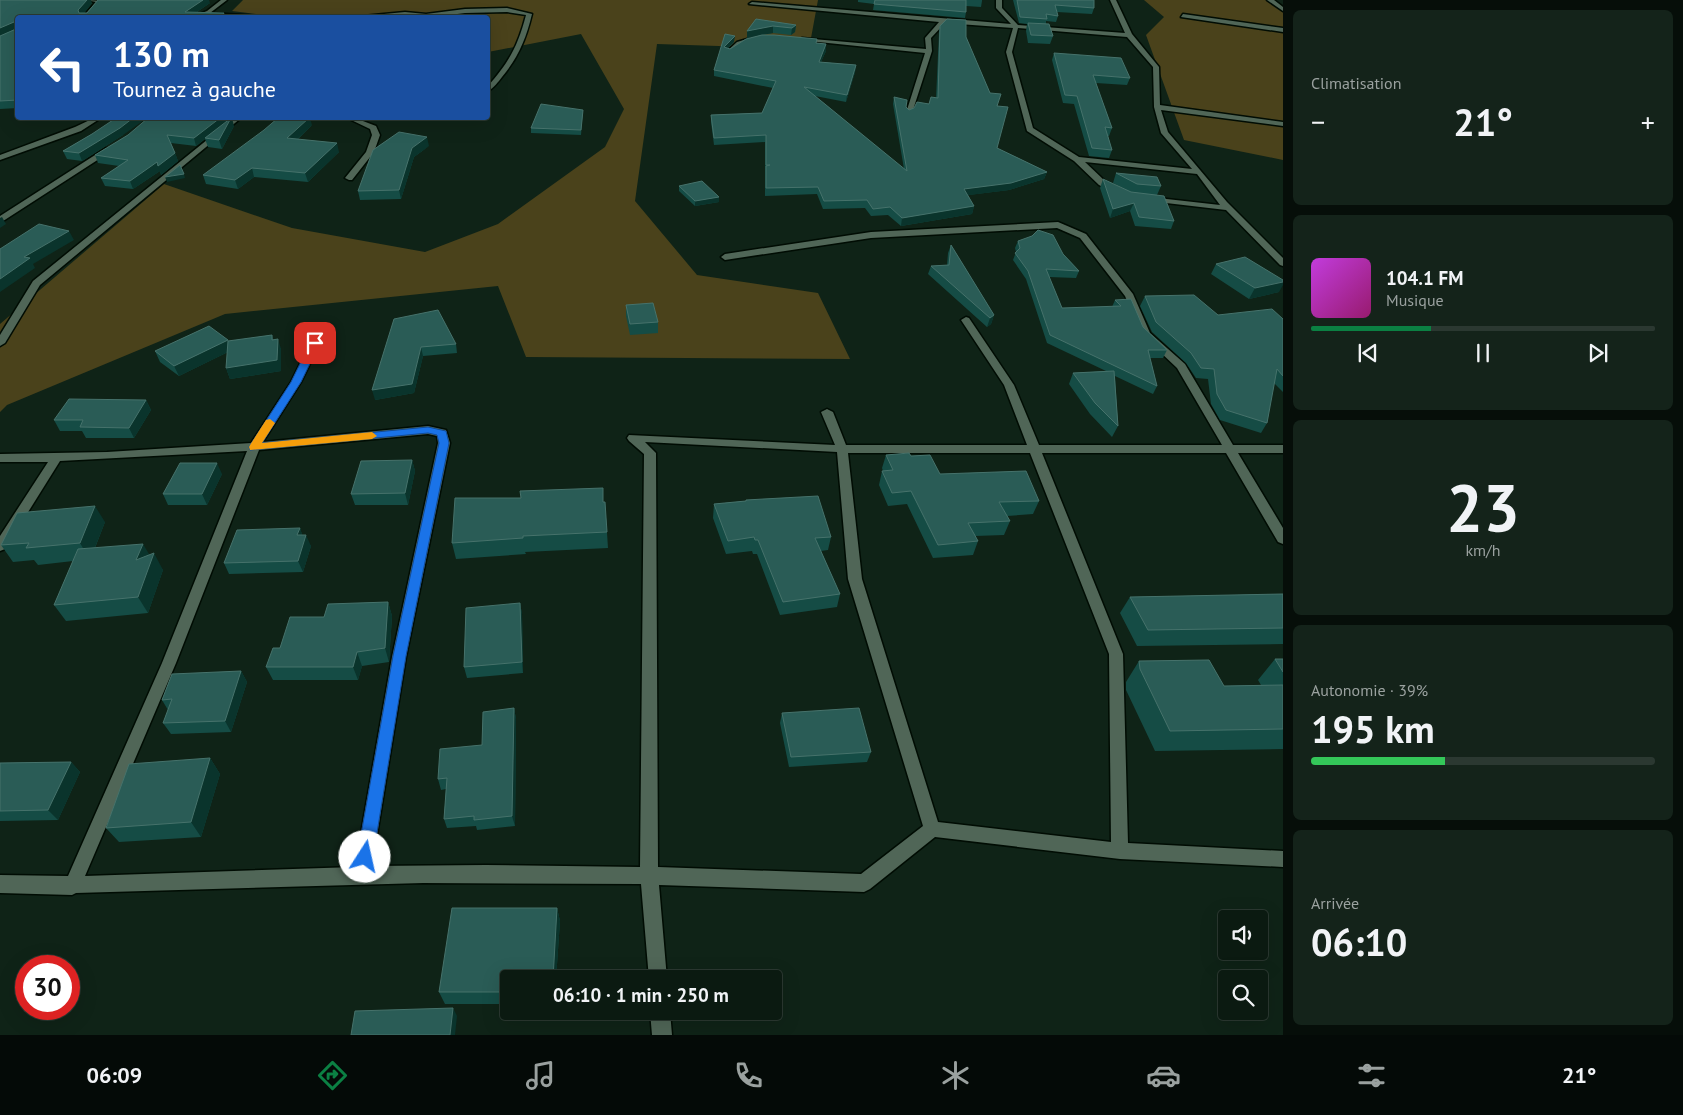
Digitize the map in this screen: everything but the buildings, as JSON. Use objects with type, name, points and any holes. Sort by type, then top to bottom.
[{"type":"street","points":[[87,15],[100,1],[89,0]]},
{"type":"street","points":[[205,15],[214,10],[224,0]]},
{"type":"street","points":[[999,0],[999,8],[1016,26]]},
{"type":"street","points":[[1113,0],[1129,35],[1156,66],[1157,107],[1165,133],[1228,208],[1283,263]]},
{"type":"street","points":[[1270,0],[1283,9]]},
{"type":"street","points":[[752,4],[1129,35]]},
{"type":"street","points":[[842,5],[848,12]]},
{"type":"street","points":[[434,15],[465,11],[507,10],[529,14],[522,43],[513,61],[490,87]]},
{"type":"street","points":[[390,15],[416,15]]},
{"type":"street","points":[[1183,16],[1283,30]]},
{"type":"street","points":[[909,113],[929,51],[928,38],[943,21]]},
{"type":"street","points":[[1016,26],[1009,52],[1030,129],[1077,159],[1102,183],[1123,194]]},
{"type":"street","points":[[728,53],[732,47],[747,39],[764,38]]},
{"type":"street","points":[[792,39],[929,51]]},
{"type":"street","points":[[1157,107],[1283,124]]},
{"type":"street","points":[[0,158],[94,120]]},
{"type":"street","points":[[0,343],[36,284],[236,120]]},
{"type":"street","points":[[349,178],[370,152],[376,135],[373,128],[355,120]]},
{"type":"street","points":[[0,220],[119,144]]},
{"type":"street","points":[[1077,159],[1199,172]]},
{"type":"street","points":[[1138,198],[1228,208]]},
{"type":"street","points":[[725,257],[871,235],[1058,225],[1083,236],[1130,296],[1146,334],[1181,366],[1283,539]]},
{"type":"street","points":[[966,320],[1009,386],[1116,654],[1120,851]]},
{"type":"street","points":[[72,886],[169,663],[254,447],[296,382],[315,343]]},
{"type":"street","points":[[827,412],[842,448],[855,579],[932,829]]},
{"type":"street","points":[[0,458],[56,459],[254,447],[428,430],[442,433],[444,443],[399,656],[362,875]]},
{"type":"street","points":[[657,970],[649,874],[650,453],[633,438],[842,448],[1034,450],[1283,449]]},
{"type":"street","points":[[0,546],[56,459]]},
{"type":"street","points":[[0,884],[72,886],[362,875],[649,874],[864,883],[932,829],[1120,851],[1283,859]]},
{"type":"street","points":[[661,1020],[662,1035]]},
{"type":"shaded area","points":[[243,0],[818,0],[809,49],[657,44],[635,201],[697,275],[818,293],[850,359],[526,357],[498,286],[225,314],[7,405],[0,412],[0,324],[164,184],[292,228],[425,252],[498,224],[605,147],[624,109],[581,34],[490,52],[490,15],[265,15],[232,11]]},
{"type":"shaded area","points":[[1144,0],[1266,0],[1283,10],[1283,160],[1184,140],[1146,35],[1164,17]]},
{"type":"slow traffic","points":[[270,423],[254,447],[372,436]]},
{"type":"route","points":[[315,343],[296,382],[254,447],[428,430],[442,433],[444,443],[399,656],[365,857]]}]
